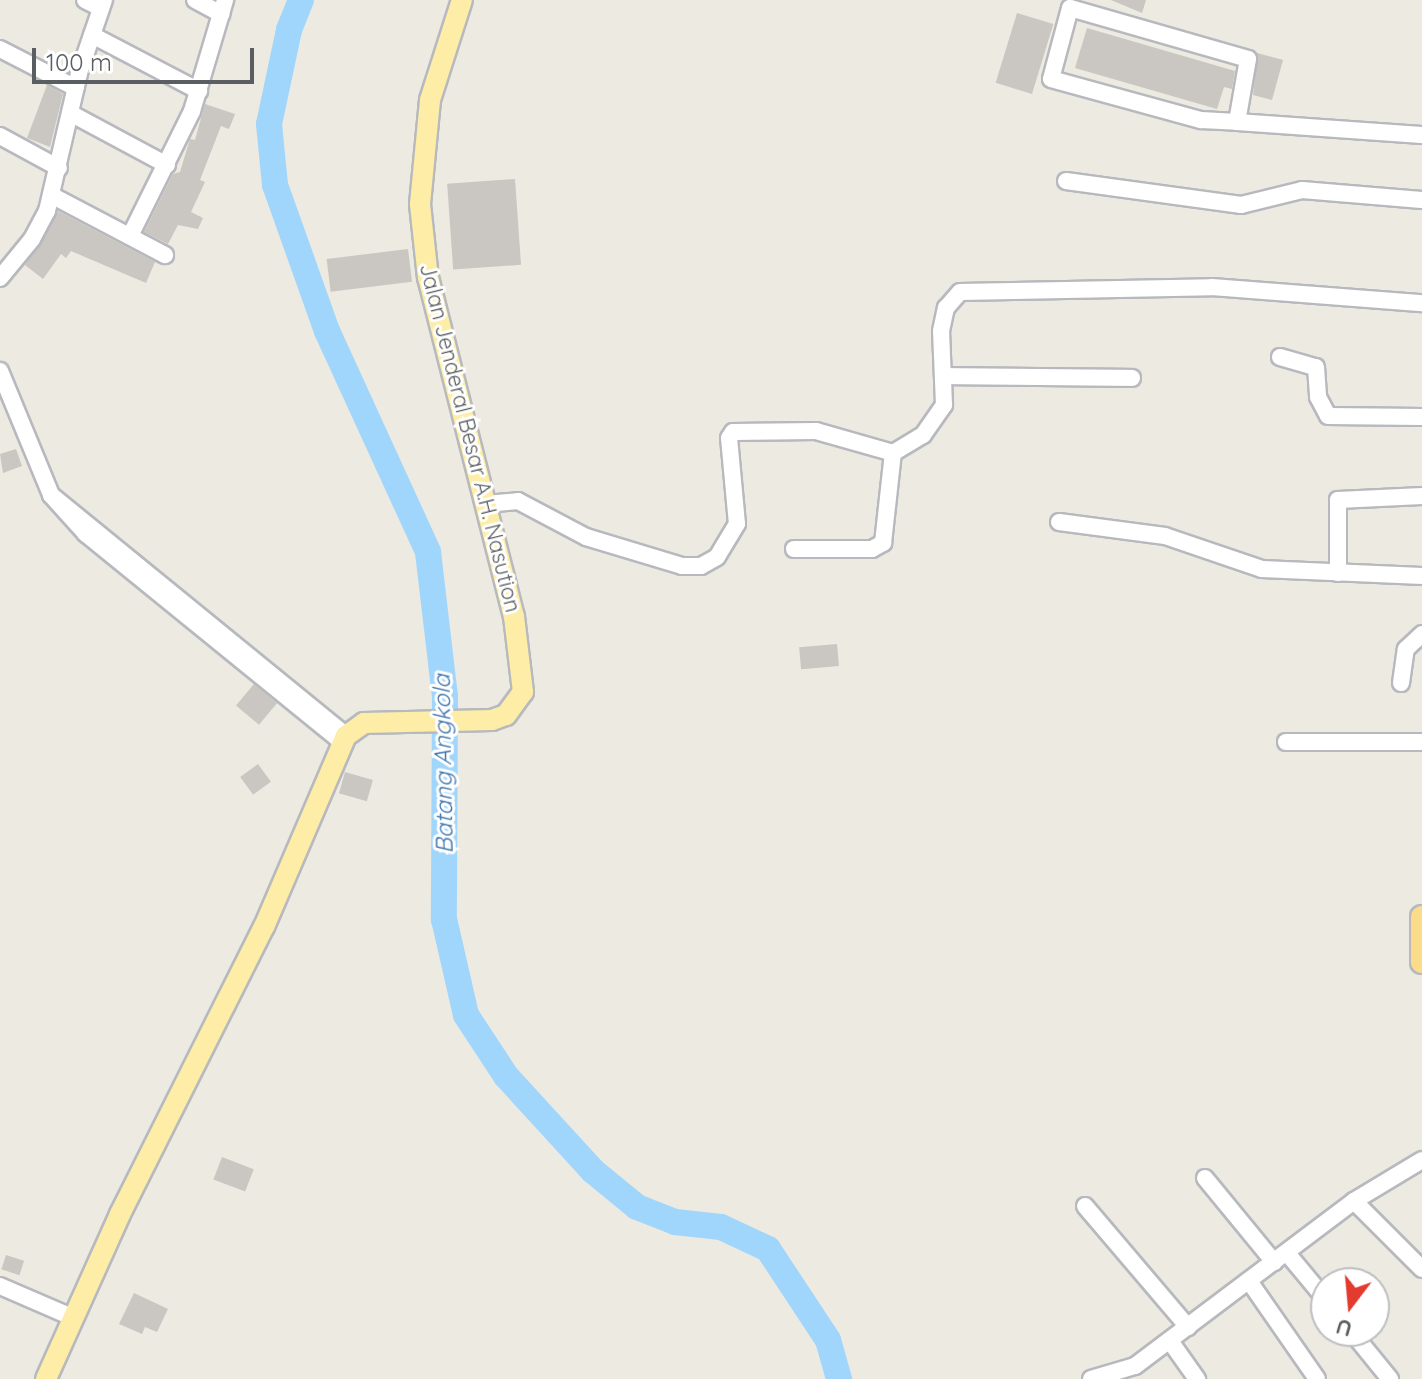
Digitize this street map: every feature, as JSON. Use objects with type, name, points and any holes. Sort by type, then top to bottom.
[{"type":"highway","points":[[1422,917],[1422,962]]},
{"type":"main road","name":"Jalan Jenderal Besar A.H. Nasution","points":[[344,739],[364,723],[492,720],[516,706],[524,671],[428,278],[420,204],[430,100],[462,0]]},
{"type":"main road","points":[[46,1379],[264,927],[344,739]]},
{"type":"street","points":[[0,278],[32,239],[51,195],[76,88],[102,4],[85,0]]},
{"type":"street","points":[[130,236],[167,165],[199,91],[223,7],[195,0]]},
{"type":"street","points":[[1237,122],[1248,59],[1070,8],[1050,78],[1193,118],[1237,122],[1422,135]]},
{"type":"street","points":[[92,35],[199,91]]},
{"type":"street","points":[[0,49],[76,88]]},
{"type":"street","points":[[70,113],[167,165]]},
{"type":"street","points":[[0,136],[59,168]]},
{"type":"street","points":[[1066,181],[1241,205],[1302,190],[1422,200]]},
{"type":"street","points":[[51,195],[165,255]]},
{"type":"street","points":[[794,549],[872,549],[883,543],[893,453],[936,423],[946,397],[942,320],[953,297],[966,291],[1258,288],[1422,303]]},
{"type":"street","points":[[1280,357],[1316,367],[1318,397],[1328,416],[1422,417]]},
{"type":"street","points":[[0,371],[21,433],[51,495],[344,739]]},
{"type":"street","points":[[945,376],[1132,378]]},
{"type":"street","points":[[485,504],[518,501],[586,537],[682,566],[701,566],[717,557],[737,524],[729,438],[733,432],[816,431],[893,453]]},
{"type":"street","points":[[1338,573],[1338,500],[1422,496]]},
{"type":"street","points":[[1059,522],[1165,536],[1262,569],[1422,576]]},
{"type":"street","points":[[1401,683],[1406,649],[1422,634]]},
{"type":"street","points":[[1286,742],[1422,742]]},
{"type":"street","points":[[1091,1379],[1123,1373],[1170,1341],[1354,1201],[1422,1160]]},
{"type":"street","points":[[1205,1178],[1310,1285]]},
{"type":"street","points":[[1354,1201],[1422,1269]]},
{"type":"street","points":[[1085,1206],[1188,1327]]},
{"type":"street","points":[[1249,1281],[1317,1379]]},
{"type":"street","points":[[0,1286],[74,1318]]},
{"type":"street","points":[[1170,1341],[1197,1379]]},
{"type":"street","points":[[1364,1347],[1390,1379]]},
{"type":"building","points":[[1111,0],[1146,0],[1142,13]]},
{"type":"building","points":[[1017,13],[1053,24],[1032,94],[996,83]]},
{"type":"building","points":[[1087,28],[1235,71],[1232,89],[1224,87],[1217,109],[1075,68]]},
{"type":"building","points":[[1257,53],[1283,60],[1272,100],[1253,95]]},
{"type":"building","points":[[47,85],[63,94],[50,147],[27,138]]},
{"type":"building","points":[[205,104],[235,114],[229,129],[221,126],[200,180],[205,182],[191,212],[203,218],[198,229],[178,225],[168,244],[144,232],[173,174],[180,172],[190,139],[195,140]]},
{"type":"building","points":[[515,179],[521,265],[453,270],[447,184]]},
{"type":"building","points":[[58,211],[155,262],[146,283],[71,251],[66,258],[61,254],[43,279],[25,265]]},
{"type":"building","points":[[408,249],[412,282],[331,292],[327,259]]},
{"type":"building","points":[[16,449],[22,466],[3,473],[0,454]]},
{"type":"building","points":[[837,644],[839,666],[801,669],[799,647]]},
{"type":"building","points":[[254,684],[277,703],[259,725],[236,705]]},
{"type":"building","points":[[258,764],[271,782],[253,795],[240,777]]},
{"type":"building","points":[[345,772],[373,780],[367,801],[339,793]]},
{"type":"building","points":[[222,1157],[254,1169],[245,1192],[213,1179]]},
{"type":"building","points":[[6,1255],[24,1261],[19,1275],[1,1269]]},
{"type":"building","points":[[134,1293],[168,1309],[157,1332],[145,1327],[142,1334],[119,1324]]},
{"type":"waterway","name":"Batang Angkola","points":[[301,0],[289,30],[269,124],[275,185],[327,331],[428,552],[445,696],[444,919],[466,1015],[506,1076],[593,1171],[637,1207],[675,1222],[721,1227],[768,1249],[828,1340],[839,1379]]}]
